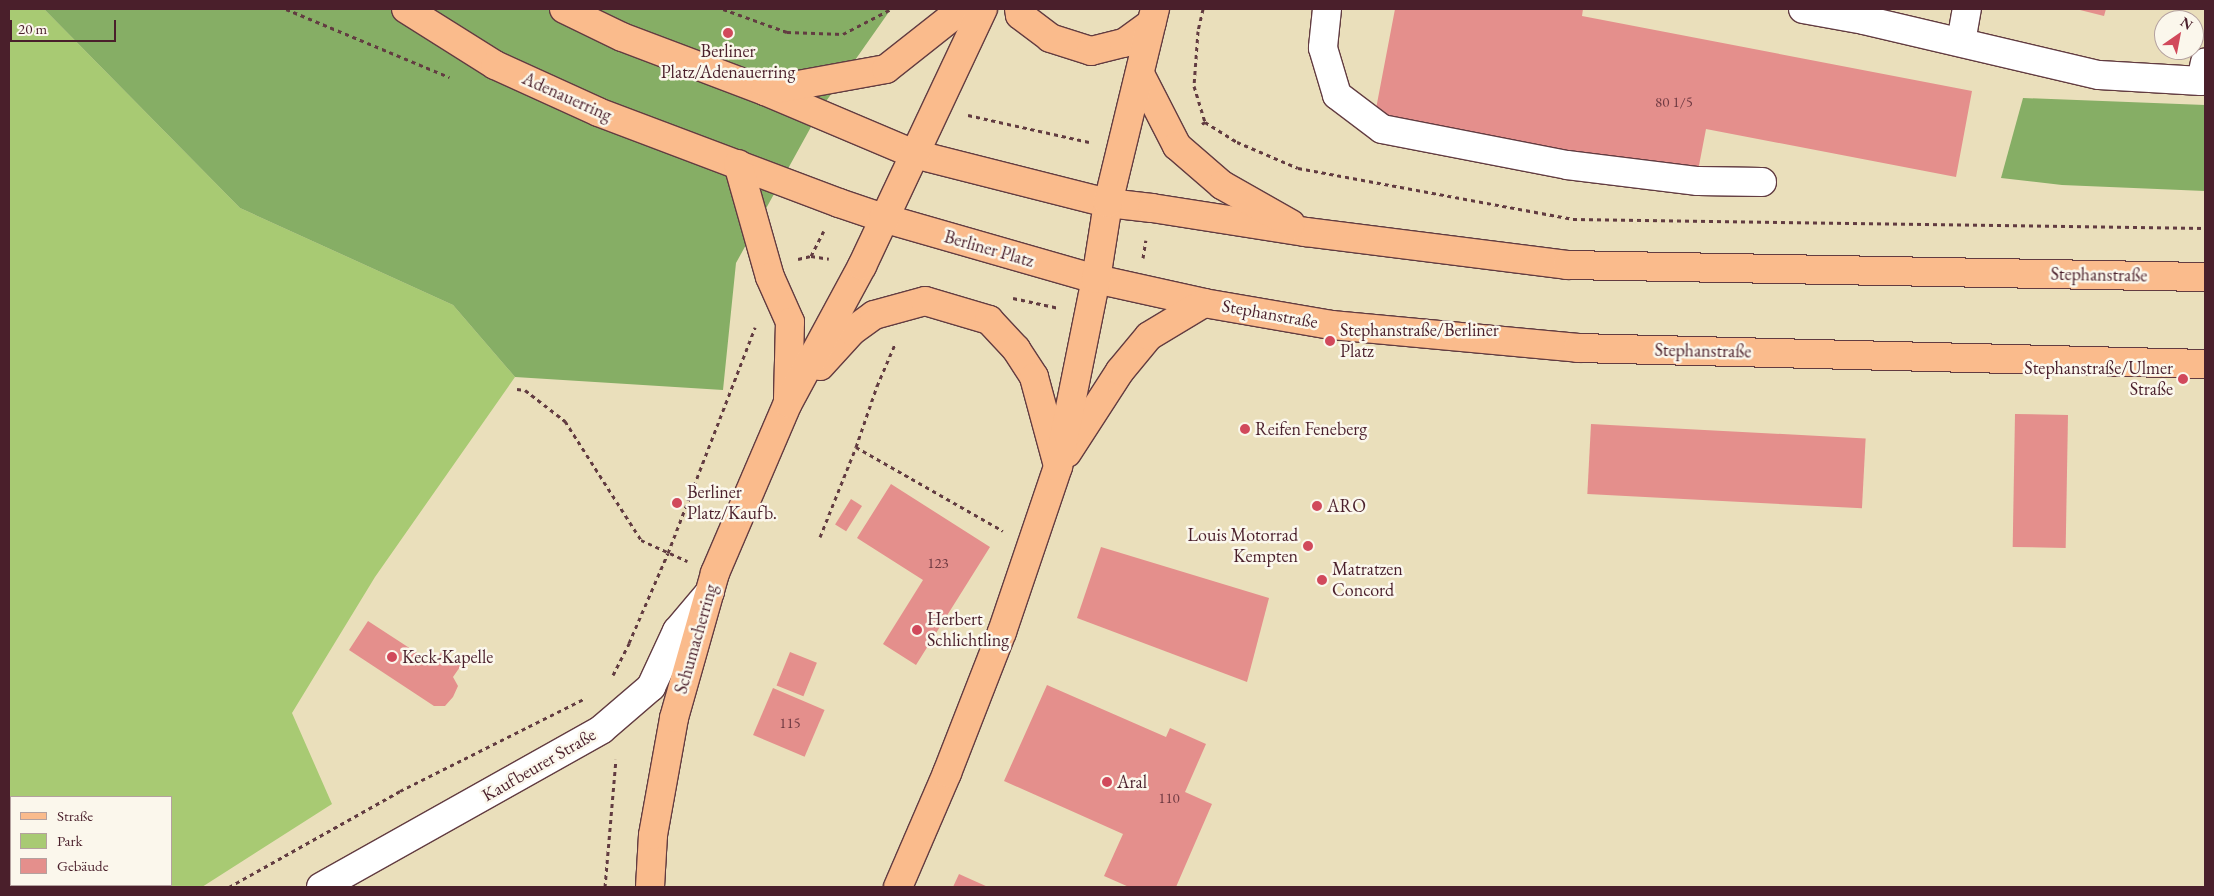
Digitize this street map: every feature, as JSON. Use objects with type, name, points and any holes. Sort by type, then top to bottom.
[{"type":"main road","name":"Adenauerring","points":[[406,9],[495,65],[598,112],[738,164]]},
{"type":"main road","points":[[564,9],[622,37],[765,92],[914,154],[1108,204],[1152,208],[1306,232]]},
{"type":"main road","points":[[765,92],[886,69],[962,9]]},
{"type":"main road","points":[[788,403],[862,266],[983,9]]},
{"type":"main road","points":[[1019,9],[1020,15],[1050,38],[1091,51],[1124,43],[1154,16]]},
{"type":"main road","points":[[898,887],[976,700],[1032,548],[1058,466],[1096,279],[1108,204],[1154,16]]},
{"type":"main road","points":[[1140,74],[1177,146],[1222,185],[1306,232]]},
{"type":"main road","name":"Berliner Platz","points":[[738,164],[883,218],[1096,279],[1204,303]]},
{"type":"main road","points":[[738,164],[770,277],[790,322],[788,403]]},
{"type":"main road","name":"Stephanstraße","points":[[1306,232],[1567,265],[2205,277]]},
{"type":"main road","points":[[788,403],[852,331],[874,315],[925,301],[989,320],[1016,349],[1034,377],[1058,466]]},
{"type":"main road","points":[[1058,466],[1120,371],[1149,336],[1204,303]]},
{"type":"main road","name":"Stephanstraße","points":[[1204,303],[1332,325],[1578,348],[2205,364]]},
{"type":"main road","name":"Schumacherring","points":[[650,887],[653,836],[674,718],[712,582],[788,403]]},
{"type":"street","points":[[1327,9],[1323,48],[1337,95],[1382,129],[1566,165],[1698,181],[1762,182]]},
{"type":"street","points":[[1807,9],[1960,42],[2099,75],[2201,81],[2205,62]]},
{"type":"street","points":[[1960,42],[1968,9]]},
{"type":"street","name":"Kaufbeurer Straße","points":[[321,887],[602,729],[651,687],[676,630],[712,582]]},
{"type":"path","points":[[723,9],[787,32],[843,34],[891,9]]},
{"type":"path","points":[[1203,9],[1198,31],[1194,86],[1205,122]]},
{"type":"path","points":[[936,108],[1122,150]]},
{"type":"path","points":[[609,682],[629,644],[668,553],[749,347],[770,277],[781,264],[811,256],[839,203]]},
{"type":"path","points":[[820,538],[856,447],[877,386],[899,335],[907,306]]},
{"type":"path","points":[[517,388],[525,390],[564,421],[641,540],[668,553],[712,582]]},
{"type":"path","points":[[856,447],[1032,548]]},
{"type":"path","points":[[229,887],[400,791],[585,699],[616,755],[605,887]]},
{"type":"green space","points":[[9,9],[44,9],[240,208],[453,305],[515,377],[375,577],[292,713],[332,804],[202,887],[9,887]]},
{"type":"green space","points":[[44,9],[891,9],[822,107],[736,263],[723,390],[515,377],[453,305],[240,208]]},
{"type":"green space","points":[[2023,98],[2205,105],[2205,191],[2062,185],[2001,178]]},
{"type":"building","points":[[1395,9],[1583,9],[1582,16],[1972,91],[1956,177],[1706,129],[1697,176],[1375,114]]},
{"type":"building","points":[[2076,9],[2106,9],[2104,16]]},
{"type":"building","points":[[2015,414],[2068,415],[2066,548],[2013,547]]},
{"type":"building","points":[[1591,424],[1866,438],[1862,508],[1587,494]]},
{"type":"building","points":[[891,484],[990,547],[916,665],[883,644],[923,580],[857,538]]},
{"type":"building","points":[[851,499],[862,506],[846,531],[835,524]]},
{"type":"building","points":[[1101,547],[1269,598],[1247,682],[1077,618]]},
{"type":"building","name":"Keck-Kapelle","points":[[368,621],[434,664],[442,651],[462,664],[453,677],[458,686],[453,697],[445,706],[434,706],[349,650]]},
{"type":"building","points":[[790,652],[817,663],[803,696],[777,685]]},
{"type":"building","points":[[1047,685],[1166,737],[1170,728],[1206,744],[1185,792],[1212,804],[1176,887],[1129,887],[1104,876],[1123,834],[1004,781]]},
{"type":"building","points":[[773,688],[825,710],[805,757],[753,735]]},
{"type":"building","points":[[959,874],[988,887],[953,887]]},
{"type":"place","name":"Berliner Platz/Adenauerring","points":[[728,33]]},
{"type":"place","name":"Stephanstraße/Berliner Platz","points":[[1330,341]]},
{"type":"place","name":"Stephanstraße/Ulmer Straße","points":[[2183,379]]},
{"type":"place","name":"Reifen Feneberg","points":[[1245,429]]},
{"type":"place","name":"Berliner Platz/Kaufb.","points":[[677,503]]},
{"type":"place","name":"ARO","points":[[1317,506]]},
{"type":"place","name":"Louis Motorrad Kempten","points":[[1308,546]]},
{"type":"place","name":"Matratzen Concord","points":[[1322,580]]},
{"type":"place","name":"Herbert Schlichtling","points":[[917,630]]},
{"type":"place","name":"Keck-Kapelle","points":[[392,657]]},
{"type":"place","name":"Aral","points":[[1107,782]]}]
